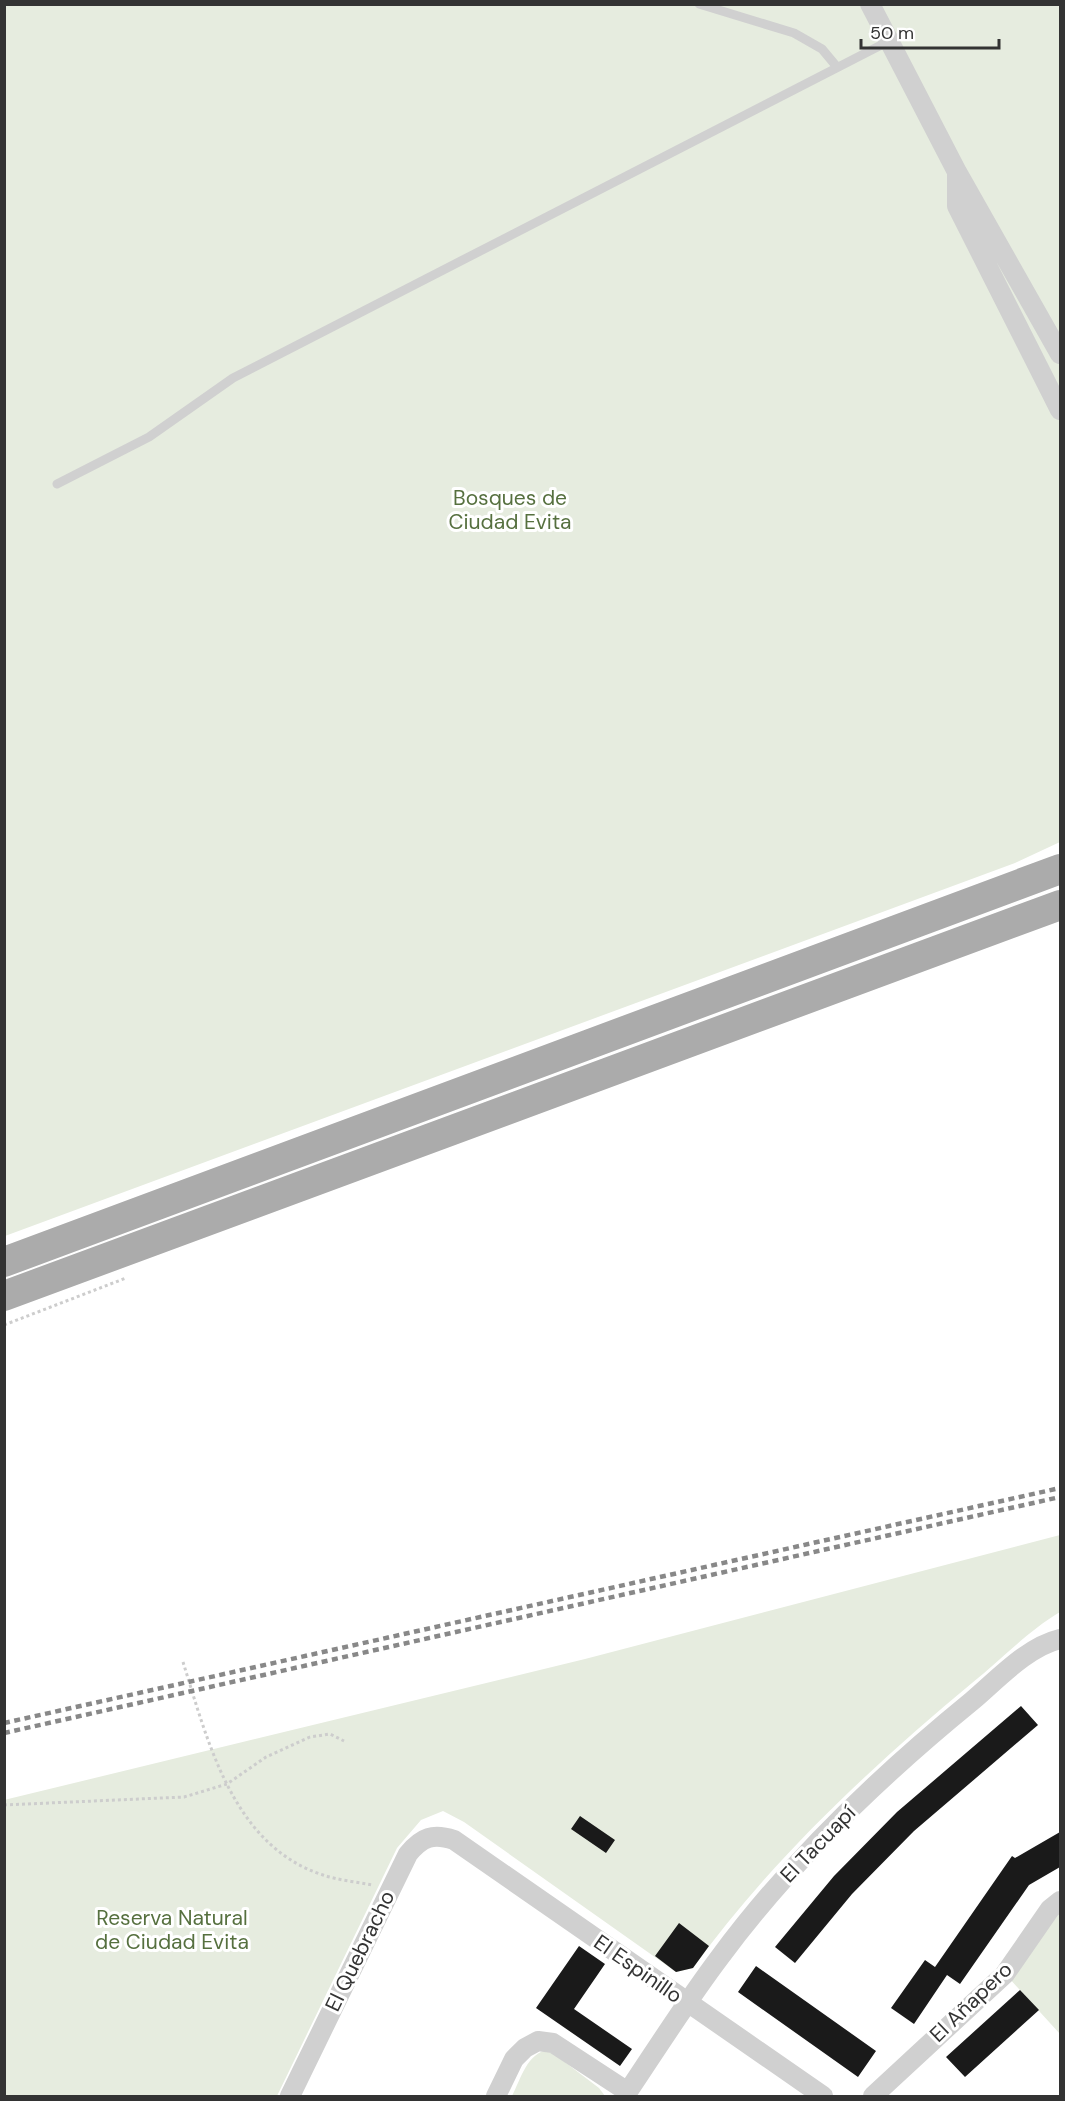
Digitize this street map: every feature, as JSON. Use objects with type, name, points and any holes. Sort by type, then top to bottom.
[{"type":"main road","points":[[4,1262],[1060,869]]},
{"type":"main road","points":[[4,1296],[1060,905]]},
{"type":"street","points":[[870,4],[957,172],[1060,354]]},
{"type":"street","points":[[957,172],[957,206],[1060,410]]},
{"type":"street","name":"El Tacuapí","points":[[626,2094],[720,1956],[789,1872],[853,1806],[937,1729],[1028,1654],[1045,1642],[1060,1639]]},
{"type":"street","name":"El Quebracho","points":[[290,2097],[408,1854],[419,1841],[429,1836],[442,1836],[454,1840]]},
{"type":"street","name":"El Espinillo","points":[[454,1840],[823,2097]]},
{"type":"street","name":"El Añapero","points":[[873,2097],[1005,1974],[1050,1909],[1060,1901]]},
{"type":"street","points":[[496,2097],[514,2059],[525,2048],[538,2041],[553,2043],[626,2094]]},
{"type":"lane","points":[[699,4],[802,37],[822,49],[837,67]]},
{"type":"lane","points":[[57,484],[149,437],[232,378],[889,41]]},
{"type":"path","points":[[183,1662],[208,1744],[227,1784],[255,1830],[282,1855],[321,1875],[379,1887]]},
{"type":"path","points":[[4,1805],[184,1797],[227,1784],[266,1757],[310,1737],[330,1734],[344,1741]]},
{"type":"green space","name":"Bosques de Ciudad Evita","points":[[5,5],[1060,5],[1060,842],[1015,863],[5,1236]]},
{"type":"green space","name":"Reserva Natural de Ciudad Evita","points":[[1060,1535],[1060,1612],[1026,1636],[859,1782],[755,1890],[693,1968],[676,1972],[464,1822],[443,1811],[421,1820],[397,1848],[277,2096],[5,2096],[4,1800],[585,1659]]},
{"type":"green space","points":[[1060,1909],[1060,2034],[1009,1978]]},
{"type":"green space","points":[[549,2050],[599,2088],[605,2096],[512,2096],[530,2061],[541,2052]]},
{"type":"building","points":[[1021,1706],[1038,1725],[914,1831],[852,1894],[795,1963],[775,1947],[834,1876],[897,1812]]},
{"type":"building","points":[[580,1816],[615,1840],[606,1853],[571,1829]]},
{"type":"building","points":[[1060,1832],[1060,1867],[1029,1885],[960,1984],[947,1975],[914,2024],[891,2008],[925,1960],[935,1967],[1012,1856],[1015,1858]]},
{"type":"building","points":[[679,1923],[709,1946],[693,1968],[676,1972],[655,1956]]},
{"type":"building","points":[[579,1946],[605,1964],[574,2009],[632,2049],[620,2066],[536,2008]]},
{"type":"building","points":[[756,1966],[876,2051],[858,2077],[738,1992]]},
{"type":"building","points":[[1020,1990],[1039,2010],[965,2077],[946,2057]]},
{"type":"railway","points":[[4,1723],[1060,1488]]},
{"type":"railway","points":[[4,1733],[1060,1497]]}]
